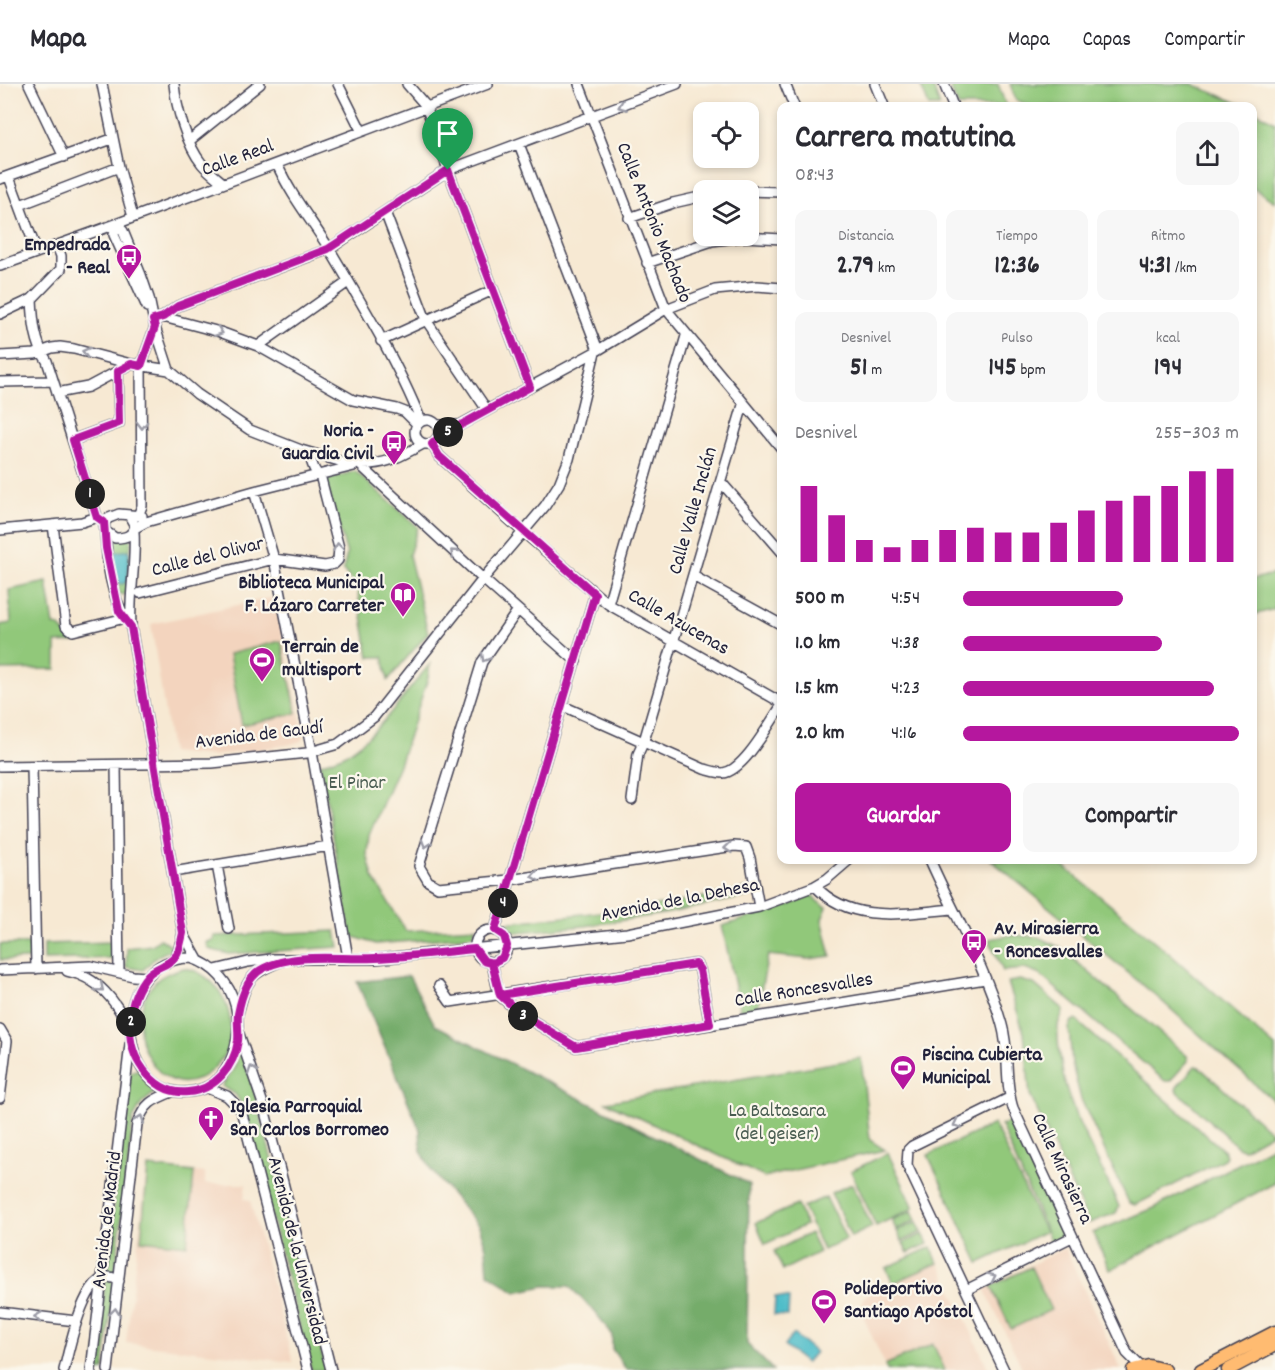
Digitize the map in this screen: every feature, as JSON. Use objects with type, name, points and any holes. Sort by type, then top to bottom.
[{"type":"main road","points":[[1202,1370],[1275,1332]]},
{"type":"main road","points":[[1228,1370],[1275,1345]]},
{"type":"main road","points":[[1137,1368],[1149,1366],[1165,1370]]},
{"type":"street","points":[[29,84],[64,157]]},
{"type":"street","points":[[102,84],[118,167],[134,217]]},
{"type":"street","points":[[174,84],[189,141],[202,164],[223,183]]},
{"type":"street","points":[[189,141],[260,84]]},
{"type":"street","points":[[338,84],[362,130]]},
{"type":"street","points":[[407,84],[426,106],[530,387]]},
{"type":"street","name":"Calle Antonio Machado","points":[[579,84],[666,309],[777,443]]},
{"type":"street","points":[[198,960],[183,933],[131,627],[134,516],[142,506],[141,366],[157,321],[178,306],[328,249],[448,170],[591,118],[676,84]]},
{"type":"street","points":[[785,84],[792,102]]},
{"type":"street","points":[[875,84],[882,102]]},
{"type":"street","points":[[944,84],[951,102]]},
{"type":"street","name":"Calle Real","points":[[0,266],[278,164],[480,85]]},
{"type":"street","points":[[37,252],[20,205],[4,178],[112,139]]},
{"type":"street","points":[[519,144],[596,351]]},
{"type":"street","points":[[278,164],[288,188],[348,282],[413,402],[419,423],[414,432],[416,439],[431,441]]},
{"type":"street","points":[[20,205],[118,167]]},
{"type":"street","points":[[759,191],[777,192]]},
{"type":"street","points":[[629,218],[693,199]]},
{"type":"street","points":[[385,212],[426,320],[487,410]]},
{"type":"street","points":[[116,224],[123,231],[149,298],[169,370]]},
{"type":"street","points":[[647,263],[712,241],[744,237],[777,239]]},
{"type":"street","points":[[0,314],[32,299],[61,268],[61,256],[57,246]]},
{"type":"street","points":[[258,346],[348,282]]},
{"type":"street","points":[[320,469],[392,461],[596,351],[666,309],[715,290],[757,286],[777,288]]},
{"type":"street","points":[[381,341],[493,290]]},
{"type":"street","points":[[32,299],[33,321],[40,351],[47,361],[102,524],[108,535],[115,538],[126,537],[146,522],[302,478],[320,469],[346,463]]},
{"type":"street","points":[[178,306],[188,322]]},
{"type":"street","points":[[157,321],[188,322],[258,346],[353,400],[405,412],[419,423]]},
{"type":"street","points":[[608,604],[686,336]]},
{"type":"street","points":[[0,356],[35,354],[51,348],[74,349],[131,364],[169,370],[197,394],[244,427],[301,450],[309,455],[320,469]]},
{"type":"street","name":"Avenida de Gaudí","points":[[0,766],[212,763],[312,752],[338,744],[374,717],[559,484],[569,459],[596,351]]},
{"type":"street","points":[[57,393],[88,387],[131,364]]},
{"type":"street","points":[[73,440],[119,423],[118,371]]},
{"type":"street","points":[[0,382],[53,381]]},
{"type":"street","points":[[405,412],[413,402]]},
{"type":"street","name":"Calle Valle Inclán","points":[[632,800],[638,754],[644,741],[744,405]]},
{"type":"street","points":[[419,423],[430,420],[438,425],[460,425]]},
{"type":"street","points":[[431,441],[438,425]]},
{"type":"street","name":"Calle Azucenas","points":[[431,441],[439,456],[523,532],[608,604],[777,701]]},
{"type":"street","points":[[301,450],[359,465],[576,661]]},
{"type":"street","points":[[315,452],[320,469]]},
{"type":"street","name":"Calle del Olivar","points":[[130,599],[140,593],[274,559],[325,566],[334,564],[338,560],[339,548],[320,469]]},
{"type":"street","points":[[721,482],[777,546]]},
{"type":"street","points":[[254,491],[274,559],[312,752],[348,958]]},
{"type":"street","points":[[0,530],[82,522],[102,524],[113,516],[168,516]]},
{"type":"street","points":[[102,524],[119,611],[131,627]]},
{"type":"street","points":[[53,525],[66,626],[73,631],[125,618]]},
{"type":"street","points":[[693,576],[777,622]]},
{"type":"street","name":"Calle del Olivar","points":[[133,577],[140,593]]},
{"type":"street","points":[[495,930],[595,594]]},
{"type":"street","points":[[116,597],[122,601],[130,599]]},
{"type":"street","points":[[518,610],[482,662],[419,866],[428,881],[438,887],[510,880],[734,846],[746,847],[759,906]]},
{"type":"street","points":[[563,706],[704,769],[722,773],[732,770],[752,749],[777,712]]},
{"type":"street","points":[[116,765],[119,972]]},
{"type":"street","points":[[32,766],[36,969]]},
{"type":"street","points":[[173,872],[329,846]]},
{"type":"street","name":"Avenida de la Dehesa","points":[[215,970],[248,962],[375,958],[627,933],[759,906],[815,886],[844,864]]},
{"type":"street","name":"Calle Mirasierra","points":[[932,864],[985,979],[1003,1029],[1008,1052],[1010,1098],[1072,1237],[1127,1353],[1137,1368]]},
{"type":"street","points":[[217,865],[229,929]]},
{"type":"street","points":[[815,886],[826,898],[846,907],[880,915],[953,909]]},
{"type":"street","points":[[495,930],[504,936],[507,946],[502,958],[492,963],[484,961],[475,949],[476,939],[485,931],[495,930]]},
{"type":"street","points":[[174,959],[183,933]]},
{"type":"street","points":[[53,969],[78,974],[99,986],[119,1008],[131,1034],[141,1066],[154,1081],[172,1092],[192,1092],[207,1088],[221,1076],[236,1050],[239,1032],[238,1016],[228,986],[215,970],[191,958],[174,959],[151,971],[140,986],[132,1006],[131,1034]]},
{"type":"street","name":"Avenida de la Dehesa","points":[[238,1016],[245,988],[252,977],[262,969],[287,959]]},
{"type":"street","points":[[492,963],[500,995]]},
{"type":"street","points":[[439,986],[450,1002],[696,964],[700,970],[710,1024]]},
{"type":"street","points":[[0,970],[91,966],[146,977]]},
{"type":"street","name":"Calle Roncesvalles","points":[[500,995],[521,1014],[576,1047],[985,979]]},
{"type":"street","points":[[0,1098],[7,1041],[1,1029]]},
{"type":"street","name":"Avenida de la Universidad","points":[[239,1032],[263,1104],[331,1370]]},
{"type":"street","name":"Avenida de Madrid","points":[[91,1370],[131,1034]]},
{"type":"street","name":"Avenida de la Universidad","points":[[207,1088],[227,1096],[241,1110],[308,1370]]},
{"type":"street","name":"Avenida de Madrid","points":[[108,1370],[137,1124],[148,1103],[172,1092]]},
{"type":"street","points":[[1004,1370],[908,1165],[907,1158],[912,1146],[1010,1098]]},
{"type":"street","points":[[966,1290],[1072,1237]]},
{"type":"street","points":[[102,1278],[110,1276],[119,1281]]},
{"type":"street","name":"Avenida de Madrid","points":[[64,1370],[76,1321],[94,1283],[102,1278]]},
{"type":"street","points":[[0,1312],[76,1321]]},
{"type":"street","name":"Calle Mirasierra","points":[[1127,1353],[1128,1370]]},
{"type":"shaded area","points":[[274,597],[304,736],[301,741],[211,756],[171,752],[151,624]]},
{"type":"shaded area","points":[[147,1166],[205,1173],[205,1184],[246,1184],[244,1199],[250,1200],[293,1362],[126,1343]]},
{"type":"shaded area","points":[[1065,1248],[1120,1370],[1023,1370],[984,1288]]},
{"type":"shaded area","points":[[939,1263],[989,1370],[887,1370],[860,1309],[865,1296]]},
{"type":"green space","points":[[920,84],[932,84],[939,102],[927,102]]},
{"type":"green space","points":[[949,84],[998,84],[1005,102],[956,102]]},
{"type":"green space","points":[[1010,84],[1192,84],[1235,102],[1021,102],[1016,100]]},
{"type":"green space","points":[[1257,112],[1275,122],[1275,202],[1257,191]]},
{"type":"green space","points":[[355,471],[418,527],[409,555],[428,633],[388,680],[383,657],[369,657],[357,587],[343,570],[347,554],[325,480]]},
{"type":"green space","points":[[131,538],[128,592],[123,595],[119,594],[109,540]]},
{"type":"green space","points":[[1275,574],[1275,609],[1257,614],[1257,578]]},
{"type":"green space","points":[[47,582],[54,625],[59,626],[73,642],[56,643],[56,669],[0,670],[0,625],[11,623],[9,590]]},
{"type":"green space","name":"Terrain de multisport","points":[[281,641],[297,713],[242,725],[229,654]]},
{"type":"green space","name":"El Pinar","points":[[430,664],[428,678],[399,765],[369,835],[367,854],[373,877],[406,931],[476,927],[472,936],[376,944],[351,936],[320,764],[342,756],[367,738]]},
{"type":"green space","points":[[996,864],[1061,864],[1171,955],[1275,1047],[1275,1102],[1155,995]]},
{"type":"green space","points":[[750,888],[750,896],[669,913],[585,926],[509,933],[504,923],[669,904]]},
{"type":"green space","points":[[812,895],[827,907],[822,919],[831,956],[808,959],[768,955],[757,1011],[741,1014],[722,926],[790,905]]},
{"type":"green space","points":[[336,931],[339,947],[229,954],[208,949],[207,942],[214,940],[214,936]]},
{"type":"green space","points":[[1012,935],[1038,937],[1059,947],[1187,1056],[1188,1061],[1170,1081],[1165,1081],[1040,975],[1025,969],[1003,971],[989,939]]},
{"type":"green space","points":[[160,939],[175,947],[156,957],[143,970],[126,967],[127,948],[152,945]]},
{"type":"green space","points":[[113,942],[113,958],[44,960],[44,944]]},
{"type":"green space","points":[[0,944],[30,944],[30,959],[0,960]]},
{"type":"green space","points":[[184,968],[196,971],[216,986],[227,1008],[230,1021],[228,1046],[222,1058],[204,1076],[185,1082],[168,1078],[153,1065],[143,1047],[140,1027],[142,1007],[149,989],[161,977]]},
{"type":"green space","points":[[409,976],[435,1025],[749,1184],[747,1344],[773,1370],[626,1369],[612,1349],[612,1334],[595,1312],[569,1286],[544,1286],[516,1292],[488,1273],[486,1248],[479,1226],[432,1171],[421,1151],[420,1130],[357,982]]},
{"type":"green space","points":[[1020,980],[1034,984],[1063,1009],[1058,1024],[1058,1035],[1064,1081],[1077,1118],[1119,1207],[1116,1213],[1089,1223],[1030,1095],[1024,1033],[1008,982]]},
{"type":"green space","points":[[1076,1020],[1224,1151],[1226,1156],[1224,1159],[1135,1205],[1129,1203],[1081,1099],[1072,1064],[1069,1028],[1072,1021]]},
{"type":"green space","points":[[242,1044],[326,1370],[311,1370],[242,1104],[235,1094],[222,1086],[234,1068]]},
{"type":"green space","name":"La Baltasara (del geiser)","points":[[861,1058],[870,1140],[885,1150],[764,1177],[606,1102]]},
{"type":"green space","points":[[1195,1066],[1199,1067],[1272,1133],[1244,1149],[1239,1148],[1176,1090]]},
{"type":"green space","points":[[138,1069],[155,1089],[153,1094],[142,1103],[133,1119],[104,1370],[95,1370],[129,1073]]},
{"type":"green space","points":[[1012,1119],[1064,1235],[1051,1242],[1001,1126]]},
{"type":"green space","points":[[994,1124],[1045,1232],[979,1263],[928,1155]]},
{"type":"green space","points":[[1275,1145],[1275,1183],[1110,1270],[1093,1233],[1154,1208]]},
{"type":"green space","points":[[888,1153],[914,1208],[876,1226],[851,1171]]},
{"type":"green space","points":[[148,1167],[194,1172],[187,1245],[141,1240]]},
{"type":"green space","points":[[852,1184],[872,1227],[851,1237],[831,1193]]},
{"type":"green space","points":[[826,1197],[846,1239],[823,1250],[803,1207]]},
{"type":"green space","points":[[797,1205],[806,1225],[765,1244],[756,1223]]},
{"type":"green space","points":[[912,1211],[916,1220],[896,1230],[892,1220]]},
{"type":"green space","points":[[917,1222],[922,1232],[902,1241],[897,1231]]},
{"type":"green space","points":[[810,1233],[819,1252],[783,1270],[774,1251]]},
{"type":"green space","points":[[923,1234],[928,1244],[908,1253],[903,1243]]},
{"type":"green space","points":[[931,1247],[938,1263],[893,1283],[886,1268]]},
{"type":"green space","points":[[1031,1267],[1051,1310],[1011,1329],[991,1286]]},
{"type":"green space","points":[[933,1344],[945,1370],[887,1370],[885,1365]]},
{"type":"water","points":[[129,550],[128,579],[121,584],[117,581],[112,553]]},
{"type":"water","points":[[775,1297],[789,1298],[788,1316],[774,1315]]},
{"type":"water","points":[[793,1334],[815,1352],[806,1363],[784,1346]]},
{"type":"place","name":"Empedrada - Real","points":[[129,280]]},
{"type":"place","name":"Noria - Guardia Civil","points":[[394,466]]},
{"type":"place","name":"Biblioteca Municipal F. Lázaro Carreter","points":[[403,618]]},
{"type":"place","name":"Terrain de multisport","points":[[262,683]]},
{"type":"place","name":"Av. Mirasierra - Roncesvalles","points":[[974,965]]},
{"type":"place","name":"Piscina Cubierta Municipal","points":[[903,1091]]},
{"type":"place","name":"Iglesia Parroquial San Carlos Borromeo","points":[[211,1142]]},
{"type":"place","name":"Polideportivo Santiago Apóstol","points":[[824,1325]]},
{"type":"route","points":[[448,170],[328,249],[178,306],[163,317],[153,320],[155,327],[141,366],[131,364],[118,371],[119,423],[73,440],[97,517],[104,522],[106,548],[119,611],[131,627],[183,933],[174,959],[151,971],[140,986],[132,1006],[131,1018],[131,1038],[141,1066],[161,1087],[172,1092],[192,1092],[207,1088],[221,1076],[236,1050],[239,1032],[238,1016],[245,988],[252,977],[262,969],[287,959],[375,958],[475,949],[484,961],[492,963],[500,995],[521,1014],[576,1047],[710,1024],[700,970],[696,964],[500,995],[492,963],[502,958],[507,946],[504,936],[495,930],[595,594],[439,456],[432,444],[439,437],[530,387],[448,170]]}]
